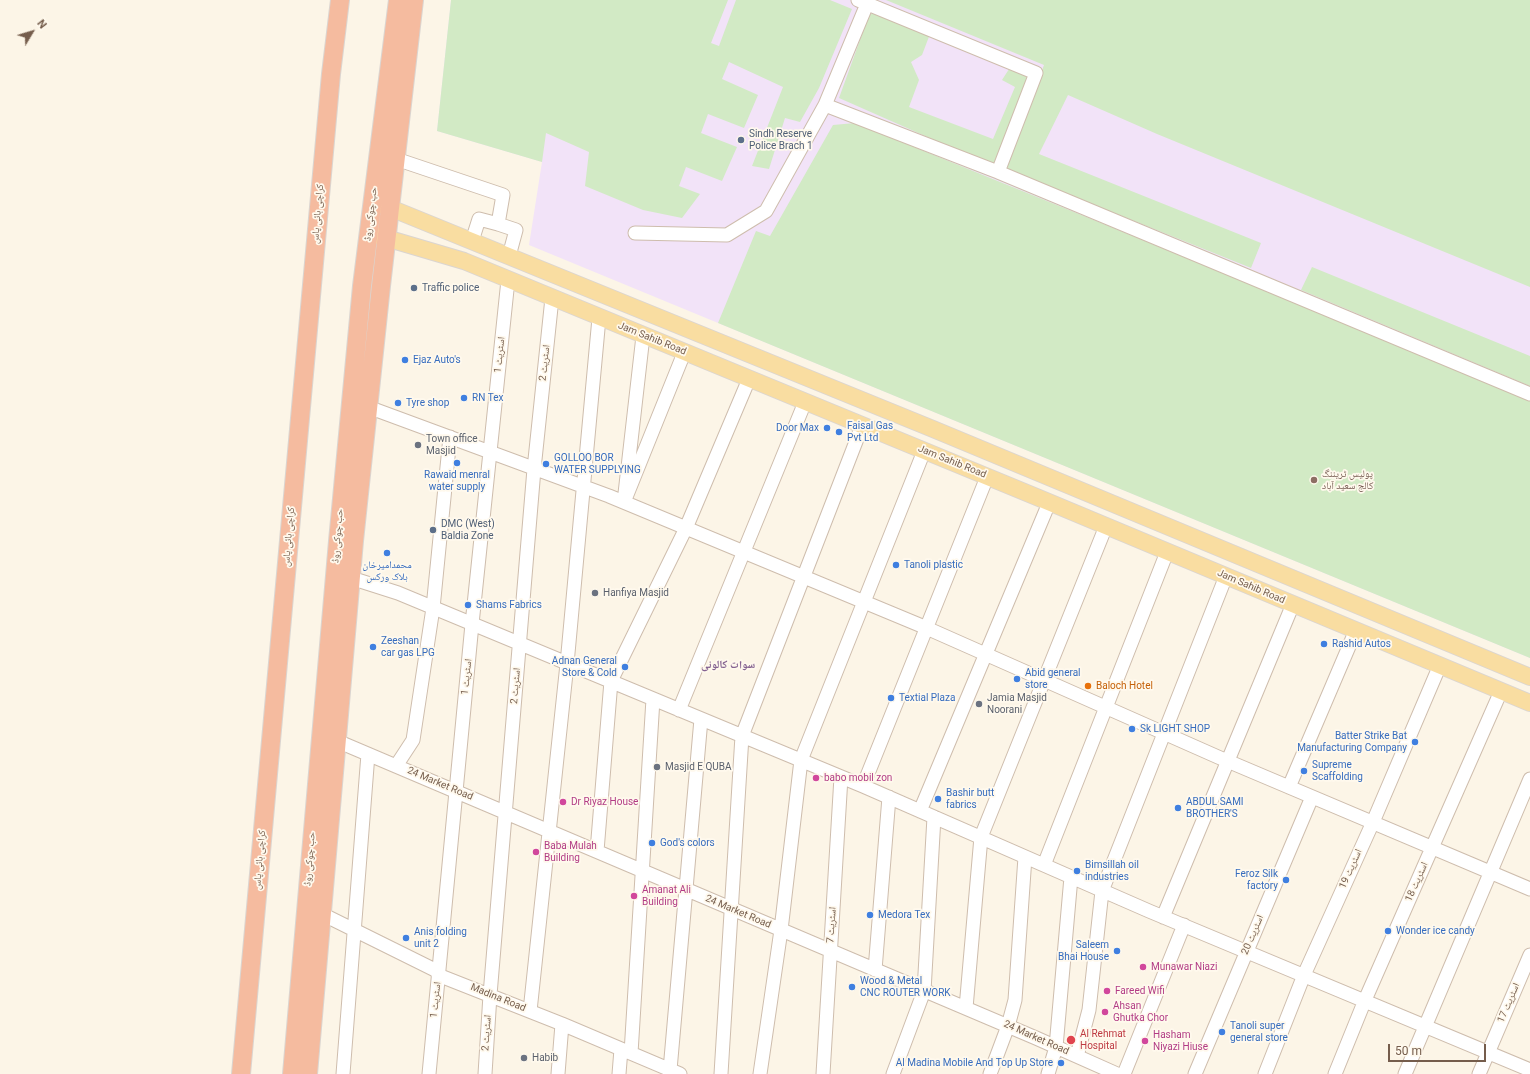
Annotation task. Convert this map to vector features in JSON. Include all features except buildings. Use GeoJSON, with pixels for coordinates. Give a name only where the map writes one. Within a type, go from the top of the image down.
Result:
{"type":"FeatureCollection","features":[{"type":"Feature","properties":{"kind":"highway","name":"کراچی بائی پاس"},"geometry":{"type":"LineString","coordinates":[[241,1074],[331,74],[340,0]]}},
{"type":"Feature","properties":{"kind":"highway","name":"حب چوکی روڈ"},"geometry":{"type":"LineString","coordinates":[[292,1074],[338,541],[362,294],[398,0]]}},
{"type":"Feature","properties":{"kind":"highway","name":"حب چوکی روڈ"},"geometry":{"type":"LineString","coordinates":[[308,1074],[351,578],[386,239],[414,0]]}},
{"type":"Feature","properties":{"kind":"main road"},"geometry":{"type":"LineString","coordinates":[[373,201],[948,435],[1530,677]]}},
{"type":"Feature","properties":{"kind":"main road","name":"Jam Sahib Road"},"geometry":{"type":"LineString","coordinates":[[369,233],[464,261],[1049,502],[1530,703]]}},
{"type":"Feature","properties":{"kind":"main road"},"geometry":{"type":"LineString","coordinates":[[464,261],[472,241]]}},
{"type":"Feature","properties":{"kind":"street"},"geometry":{"type":"LineString","coordinates":[[635,233],[727,235],[766,211],[825,105],[863,2],[1036,73],[998,172]]}},
{"type":"Feature","properties":{"kind":"street"},"geometry":{"type":"LineString","coordinates":[[825,105],[998,172],[1530,394]]}},
{"type":"Feature","properties":{"kind":"street"},"geometry":{"type":"LineString","coordinates":[[396,159],[503,195],[498,224]]}},
{"type":"Feature","properties":{"kind":"street"},"geometry":{"type":"LineString","coordinates":[[472,241],[478,219],[516,230],[510,256]]}},
{"type":"Feature","properties":{"kind":"street","name":"اسٹریٹ 1"},"geometry":{"type":"LineString","coordinates":[[429,1074],[472,624],[508,280]]}},
{"type":"Feature","properties":{"kind":"street","name":"اسٹریٹ 2"},"geometry":{"type":"LineString","coordinates":[[485,1074],[490,995],[534,469],[552,298]]}},
{"type":"Feature","properties":{"kind":"street"},"geometry":{"type":"LineString","coordinates":[[530,1011],[568,664],[600,318]]}},
{"type":"Feature","properties":{"kind":"street"},"geometry":{"type":"LineString","coordinates":[[624,502],[643,336]]}},
{"type":"Feature","properties":{"kind":"street"},"geometry":{"type":"LineString","coordinates":[[624,502],[684,352]]}},
{"type":"Feature","properties":{"kind":"street"},"geometry":{"type":"LineString","coordinates":[[597,851],[611,681],[686,528],[749,379]]}},
{"type":"Feature","properties":{"kind":"street"},"geometry":{"type":"LineString","coordinates":[[679,710],[805,402]]}},
{"type":"Feature","properties":{"kind":"street"},"geometry":{"type":"LineString","coordinates":[[368,407],[624,502],[926,628],[1228,761],[1530,889]]}},
{"type":"Feature","properties":{"kind":"street"},"geometry":{"type":"LineString","coordinates":[[721,1074],[742,736],[862,426]]}},
{"type":"Feature","properties":{"kind":"street"},"geometry":{"type":"LineString","coordinates":[[396,766],[413,740],[433,608],[450,437]]}},
{"type":"Feature","properties":{"kind":"street"},"geometry":{"type":"LineString","coordinates":[[760,1074],[781,930],[801,760],[924,451]]}},
{"type":"Feature","properties":{"kind":"street"},"geometry":{"type":"LineString","coordinates":[[863,786],[986,477]]}},
{"type":"Feature","properties":{"kind":"street"},"geometry":{"type":"LineString","coordinates":[[920,811],[1049,502]]}},
{"type":"Feature","properties":{"kind":"street"},"geometry":{"type":"LineString","coordinates":[[966,1008],[981,837],[1106,526]]}},
{"type":"Feature","properties":{"kind":"street"},"geometry":{"type":"LineString","coordinates":[[1044,865],[1168,552]]}},
{"type":"Feature","properties":{"kind":"street"},"geometry":{"type":"LineString","coordinates":[[1077,1056],[1089,1010],[1102,890],[1226,576]]}},
{"type":"Feature","properties":{"kind":"street"},"geometry":{"type":"LineString","coordinates":[[351,578],[398,593],[841,776],[1163,917],[1426,1025],[1530,1070]]}},
{"type":"Feature","properties":{"kind":"street"},"geometry":{"type":"LineString","coordinates":[[1163,917],[1292,604]]}},
{"type":"Feature","properties":{"kind":"street"},"geometry":{"type":"LineString","coordinates":[[1289,787],[1356,630]]}},
{"type":"Feature","properties":{"kind":"street","name":"اسٹریٹ 19"},"geometry":{"type":"LineString","coordinates":[[1265,1074],[1304,975],[1373,822],[1440,665]]}},
{"type":"Feature","properties":{"kind":"street","name":"اسٹریٹ 18"},"geometry":{"type":"LineString","coordinates":[[1335,1074],[1365,1000],[1501,691]]}},
{"type":"Feature","properties":{"kind":"street"},"geometry":{"type":"LineString","coordinates":[[619,1074],[626,1051],[642,870],[652,699]]}},
{"type":"Feature","properties":{"kind":"street"},"geometry":{"type":"LineString","coordinates":[[675,1072],[686,889],[701,719]]}},
{"type":"Feature","properties":{"kind":"street","name":"24 Market Road"},"geometry":{"type":"LineString","coordinates":[[337,741],[456,790],[1117,1074]]}},
{"type":"Feature","properties":{"kind":"street"},"geometry":{"type":"LineString","coordinates":[[343,1074],[368,754]]}},
{"type":"Feature","properties":{"kind":"street","name":"اسٹریٹ 7"},"geometry":{"type":"LineString","coordinates":[[823,1074],[841,776]]}},
{"type":"Feature","properties":{"kind":"street"},"geometry":{"type":"LineString","coordinates":[[1405,1074],[1530,779]]}},
{"type":"Feature","properties":{"kind":"street"},"geometry":{"type":"LineString","coordinates":[[875,970],[889,797]]}},
{"type":"Feature","properties":{"kind":"street","name":"اسٹریٹ 20"},"geometry":{"type":"LineString","coordinates":[[1195,1074],[1312,797]]}},
{"type":"Feature","properties":{"kind":"street"},"geometry":{"type":"LineString","coordinates":[[894,1074],[924,991],[934,817]]}},
{"type":"Feature","properties":{"kind":"street"},"geometry":{"type":"LineString","coordinates":[[990,1074],[1008,1026],[1015,1000],[1025,857]]}},
{"type":"Feature","properties":{"kind":"street"},"geometry":{"type":"LineString","coordinates":[[1048,1074],[1056,1047],[1071,876]]}},
{"type":"Feature","properties":{"kind":"street","name":"Madina Road"},"geometry":{"type":"LineString","coordinates":[[322,914],[437,971],[438,974],[675,1072]]}},
{"type":"Feature","properties":{"kind":"street"},"geometry":{"type":"LineString","coordinates":[[1124,1074],[1184,925]]}},
{"type":"Feature","properties":{"kind":"street","name":"اسٹریٹ 17"},"geometry":{"type":"LineString","coordinates":[[1479,1074],[1530,954]]}},
{"type":"Feature","properties":{"kind":"street"},"geometry":{"type":"LineString","coordinates":[[558,1074],[562,1024]]}},
{"type":"Feature","properties":{"kind":"shaded area","name":"پولیس ٹریننگ کالج سعید آباد"},"geometry":{"type":"Polygon","coordinates":[[[451,0],[1530,0],[1530,658],[529,245],[542,162],[437,131],[451,0]]]}},
{"type":"Feature","properties":{"kind":"green space"},"geometry":{"type":"Polygon","coordinates":[[[451,0],[728,0],[711,43],[719,46],[736,0],[830,0],[852,9],[819,88],[800,122],[785,118],[769,169],[752,166],[783,87],[729,62],[722,79],[758,95],[744,128],[708,114],[701,133],[737,147],[722,181],[686,167],[679,186],[700,194],[682,218],[643,210],[585,186],[589,152],[546,133],[542,162],[437,131],[451,0]]]}},
{"type":"Feature","properties":{"kind":"green space"},"geometry":{"type":"Polygon","coordinates":[[[886,0],[1530,0],[1530,287],[1157,134],[1068,95],[1039,154],[1261,243],[1251,268],[1005,169],[1044,65],[886,0]]]}},
{"type":"Feature","properties":{"kind":"green space"},"geometry":{"type":"Polygon","coordinates":[[[876,12],[930,34],[922,55],[911,62],[919,80],[909,107],[993,139],[1015,87],[1002,80],[1011,66],[1027,72],[1028,78],[997,163],[993,166],[839,98],[869,15],[876,12]]]}},
{"type":"Feature","properties":{"kind":"green space"},"geometry":{"type":"Polygon","coordinates":[[[855,123],[1530,400],[1530,658],[718,323],[756,231],[770,236],[833,125],[855,123]]]}},
{"type":"Feature","properties":{"kind":"green space"},"geometry":{"type":"Polygon","coordinates":[[[1312,267],[1530,356],[1530,386],[1301,290],[1312,267]]]}},
{"type":"Feature","properties":{"kind":"place","name":"Sindh Reserve Police Brach 1"},"geometry":{"type":"Point","coordinates":[741,140]}},
{"type":"Feature","properties":{"kind":"place","name":"Traffic police"},"geometry":{"type":"Point","coordinates":[414,288]}},
{"type":"Feature","properties":{"kind":"place","name":"Ejaz Auto's"},"geometry":{"type":"Point","coordinates":[405,360]}},
{"type":"Feature","properties":{"kind":"place","name":"RN Tex"},"geometry":{"type":"Point","coordinates":[464,398]}},
{"type":"Feature","properties":{"kind":"place","name":"Tyre shop"},"geometry":{"type":"Point","coordinates":[398,403]}},
{"type":"Feature","properties":{"kind":"place","name":"Door Max"},"geometry":{"type":"Point","coordinates":[827,428]}},
{"type":"Feature","properties":{"kind":"place","name":"Faisal Gas Pvt Ltd"},"geometry":{"type":"Point","coordinates":[839,432]}},
{"type":"Feature","properties":{"kind":"place","name":"Town office Masjid"},"geometry":{"type":"Point","coordinates":[418,445]}},
{"type":"Feature","properties":{"kind":"place","name":"Rawaid menral water supply"},"geometry":{"type":"Point","coordinates":[457,463]}},
{"type":"Feature","properties":{"kind":"place","name":"GOLLOO BOR WATER SUPPLYING"},"geometry":{"type":"Point","coordinates":[546,464]}},
{"type":"Feature","properties":{"kind":"place","name":"پولیس ٹریننگ کالج سعید آباد"},"geometry":{"type":"Point","coordinates":[1314,480]}},
{"type":"Feature","properties":{"kind":"place","name":"DMC (West) Baldia Zone"},"geometry":{"type":"Point","coordinates":[433,530]}},
{"type":"Feature","properties":{"kind":"place","name":"محمداميرخان بلاک ورکس"},"geometry":{"type":"Point","coordinates":[387,553]}},
{"type":"Feature","properties":{"kind":"place","name":"Tanoli plastic"},"geometry":{"type":"Point","coordinates":[896,565]}},
{"type":"Feature","properties":{"kind":"place","name":"Hanfiya Masjid"},"geometry":{"type":"Point","coordinates":[595,593]}},
{"type":"Feature","properties":{"kind":"place","name":"Shams Fabrics"},"geometry":{"type":"Point","coordinates":[468,605]}},
{"type":"Feature","properties":{"kind":"place","name":"Rashid Autos"},"geometry":{"type":"Point","coordinates":[1324,644]}},
{"type":"Feature","properties":{"kind":"place","name":"Zeeshan car gas LPG"},"geometry":{"type":"Point","coordinates":[373,647]}},
{"type":"Feature","properties":{"kind":"place","name":"Adnan General Store & Cold"},"geometry":{"type":"Point","coordinates":[625,667]}},
{"type":"Feature","properties":{"kind":"place","name":"Abid general store"},"geometry":{"type":"Point","coordinates":[1017,679]}},
{"type":"Feature","properties":{"kind":"place","name":"Baloch Hotel"},"geometry":{"type":"Point","coordinates":[1088,686]}},
{"type":"Feature","properties":{"kind":"place","name":"Textial Plaza"},"geometry":{"type":"Point","coordinates":[891,698]}},
{"type":"Feature","properties":{"kind":"place","name":"Jamia Masjid Noorani"},"geometry":{"type":"Point","coordinates":[979,704]}},
{"type":"Feature","properties":{"kind":"place","name":"Sk LIGHT SHOP"},"geometry":{"type":"Point","coordinates":[1132,729]}},
{"type":"Feature","properties":{"kind":"place","name":"Batter Strike Bat Manufacturing Company"},"geometry":{"type":"Point","coordinates":[1415,742]}},
{"type":"Feature","properties":{"kind":"place","name":"Masjid E QUBA"},"geometry":{"type":"Point","coordinates":[657,767]}},
{"type":"Feature","properties":{"kind":"place","name":"Supreme Scaffolding"},"geometry":{"type":"Point","coordinates":[1304,771]}},
{"type":"Feature","properties":{"kind":"place","name":"babo mobil zon"},"geometry":{"type":"Point","coordinates":[816,778]}},
{"type":"Feature","properties":{"kind":"place","name":"Bashir butt fabrics"},"geometry":{"type":"Point","coordinates":[938,799]}},
{"type":"Feature","properties":{"kind":"place","name":"Dr Riyaz House"},"geometry":{"type":"Point","coordinates":[563,802]}},
{"type":"Feature","properties":{"kind":"place","name":"ABDUL SAMI BROTHER'S"},"geometry":{"type":"Point","coordinates":[1178,808]}},
{"type":"Feature","properties":{"kind":"place","name":"God's colors"},"geometry":{"type":"Point","coordinates":[652,843]}},
{"type":"Feature","properties":{"kind":"place","name":"Baba Mulah Building"},"geometry":{"type":"Point","coordinates":[536,852]}},
{"type":"Feature","properties":{"kind":"place","name":"Bimsillah oil industries"},"geometry":{"type":"Point","coordinates":[1077,871]}},
{"type":"Feature","properties":{"kind":"place","name":"Feroz Silk factory"},"geometry":{"type":"Point","coordinates":[1286,880]}},
{"type":"Feature","properties":{"kind":"place","name":"Amanat Ali Building"},"geometry":{"type":"Point","coordinates":[634,896]}},
{"type":"Feature","properties":{"kind":"place","name":"Medora Tex"},"geometry":{"type":"Point","coordinates":[870,915]}},
{"type":"Feature","properties":{"kind":"place","name":"Wonder ice candy"},"geometry":{"type":"Point","coordinates":[1388,931]}},
{"type":"Feature","properties":{"kind":"place","name":"Anis folding unit 2"},"geometry":{"type":"Point","coordinates":[406,938]}},
{"type":"Feature","properties":{"kind":"place","name":"Saleem Bhai House"},"geometry":{"type":"Point","coordinates":[1117,951]}},
{"type":"Feature","properties":{"kind":"place","name":"Munawar Niazi"},"geometry":{"type":"Point","coordinates":[1143,967]}},
{"type":"Feature","properties":{"kind":"place","name":"Wood & Metal CNC ROUTER WORK"},"geometry":{"type":"Point","coordinates":[852,987]}},
{"type":"Feature","properties":{"kind":"place","name":"Fareed Wifi"},"geometry":{"type":"Point","coordinates":[1107,991]}},
{"type":"Feature","properties":{"kind":"place","name":"Ahsan Ghutka Chor"},"geometry":{"type":"Point","coordinates":[1105,1012]}},
{"type":"Feature","properties":{"kind":"place","name":"Tanoli super general store"},"geometry":{"type":"Point","coordinates":[1222,1032]}},
{"type":"Feature","properties":{"kind":"place","name":"Al Rehmat Hospital"},"geometry":{"type":"Point","coordinates":[1071,1040]}},
{"type":"Feature","properties":{"kind":"place","name":"Hasham Niyazi Hiuse"},"geometry":{"type":"Point","coordinates":[1145,1041]}},
{"type":"Feature","properties":{"kind":"place","name":"Habib"},"geometry":{"type":"Point","coordinates":[524,1058]}},
{"type":"Feature","properties":{"kind":"place","name":"Al Madina Mobile And Top Up Store"},"geometry":{"type":"Point","coordinates":[1061,1063]}},
{"type":"Feature","properties":{"kind":"district","name":"سوات کالونی"},"geometry":{"type":"Point","coordinates":[728,665]}}]}
